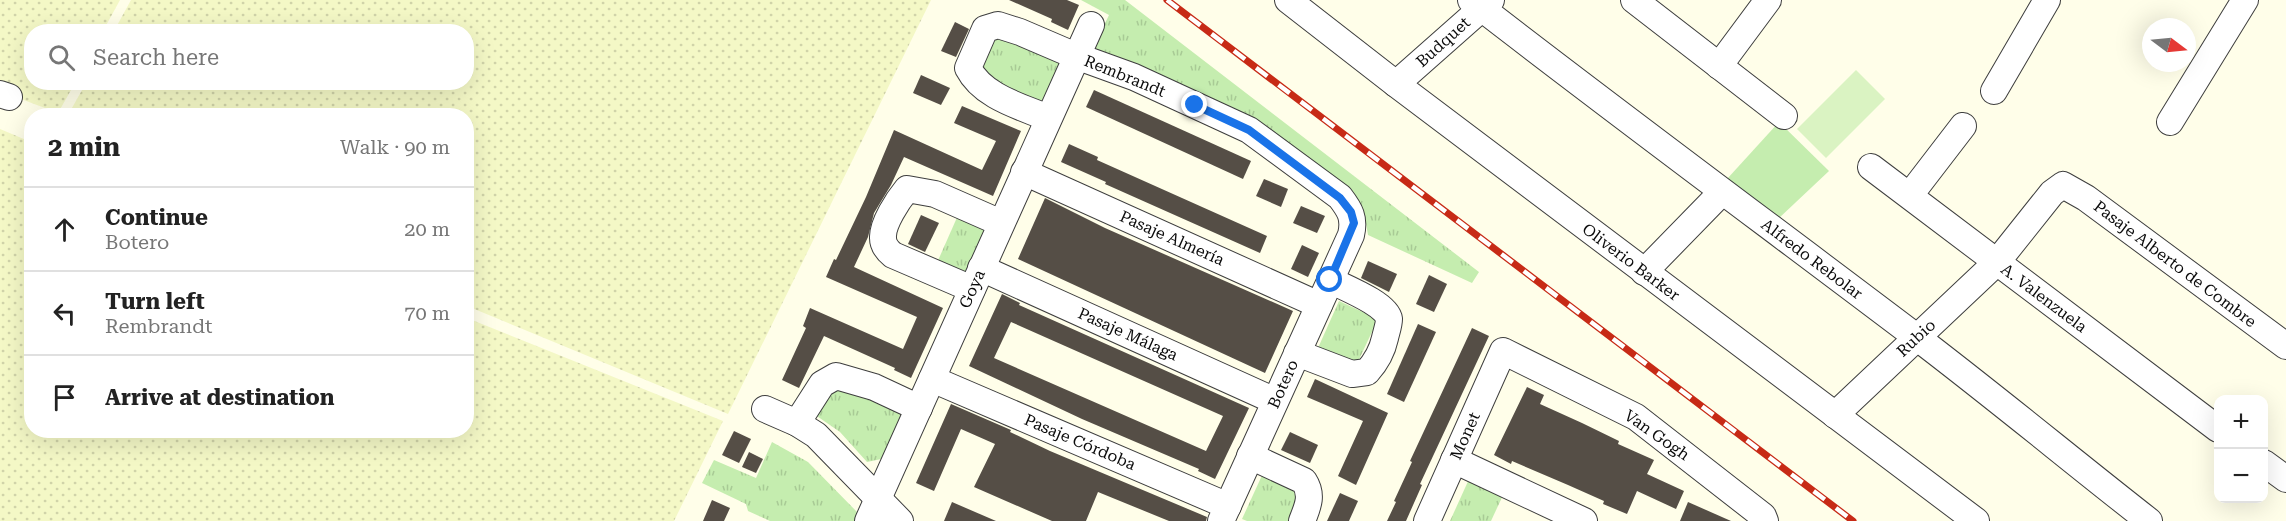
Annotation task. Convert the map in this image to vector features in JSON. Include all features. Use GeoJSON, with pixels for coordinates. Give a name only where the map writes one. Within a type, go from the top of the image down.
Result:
{"type":"FeatureCollection","features":[{"type":"Feature","properties":{"kind":"street","name":"Oliverio Barker"},"geometry":{"type":"LineString","coordinates":[[1288,0],[1644,272],[1976,521]]}},
{"type":"Feature","properties":{"kind":"street"},"geometry":{"type":"LineString","coordinates":[[1634,0],[1784,116]]}},
{"type":"Feature","properties":{"kind":"street"},"geometry":{"type":"LineString","coordinates":[[1719,66],[1768,0]]}},
{"type":"Feature","properties":{"kind":"street"},"geometry":{"type":"LineString","coordinates":[[1994,91],[2047,0]]}},
{"type":"Feature","properties":{"kind":"street"},"geometry":{"type":"LineString","coordinates":[[2170,122],[2245,0]]}},
{"type":"Feature","properties":{"kind":"street","name":"Budquet"},"geometry":{"type":"LineString","coordinates":[[1396,84],[1481,3]]}},
{"type":"Feature","properties":{"kind":"street","name":"Alfredo Rebolar"},"geometry":{"type":"LineString","coordinates":[[1481,3],[1722,192],[1917,337],[2149,521]]}},
{"type":"Feature","properties":{"kind":"street","name":"Rembrandt"},"geometry":{"type":"LineString","coordinates":[[1048,118],[984,90],[973,78],[968,68],[985,29],[999,25],[1134,77],[1249,130],[1340,198],[1351,212],[1354,223],[1345,248]]}},
{"type":"Feature","properties":{"kind":"street","name":"Goya"},"geometry":{"type":"LineString","coordinates":[[873,510],[1091,25]]}},
{"type":"Feature","properties":{"kind":"street"},"geometry":{"type":"LineString","coordinates":[[1910,195],[1963,126]]}},
{"type":"Feature","properties":{"kind":"street","name":"A. Valenzuela"},"geometry":{"type":"LineString","coordinates":[[1871,166],[2214,426]]}},
{"type":"Feature","properties":{"kind":"street","name":"Pasaje Almería"},"geometry":{"type":"LineString","coordinates":[[1024,172],[1319,305]]}},
{"type":"Feature","properties":{"kind":"street","name":"Rubio"},"geometry":{"type":"LineString","coordinates":[[1835,415],[1997,262],[2052,193],[2063,185]]}},
{"type":"Feature","properties":{"kind":"street","name":"Pasaje Alberto de Combre"},"geometry":{"type":"LineString","coordinates":[[2063,185],[2086,198],[2286,346]]}},
{"type":"Feature","properties":{"kind":"street","name":"Pasaje Málaga"},"geometry":{"type":"LineString","coordinates":[[1001,223],[935,194],[907,189],[889,217],[882,238],[886,248],[893,255],[976,279],[1275,401]]}},
{"type":"Feature","properties":{"kind":"street"},"geometry":{"type":"LineString","coordinates":[[1644,272],[1722,192]]}},
{"type":"Feature","properties":{"kind":"street","name":"Botero"},"geometry":{"type":"LineString","coordinates":[[1225,514],[1345,248]]}},
{"type":"Feature","properties":{"kind":"street"},"geometry":{"type":"LineString","coordinates":[[1297,353],[1352,374],[1367,372],[1378,357],[1387,331],[1389,319],[1386,313],[1365,298],[1330,280]]}},
{"type":"Feature","properties":{"kind":"street","name":"Monet"},"geometry":{"type":"LineString","coordinates":[[1427,521],[1503,351]]}},
{"type":"Feature","properties":{"kind":"street","name":"Van Gogh"},"geometry":{"type":"LineString","coordinates":[[1503,351],[1636,417],[1763,516],[1765,521]]}},
{"type":"Feature","properties":{"kind":"street"},"geometry":{"type":"LineString","coordinates":[[797,423],[822,384],[836,376],[874,387],[919,408]]}},
{"type":"Feature","properties":{"kind":"street","name":"Pasaje Córdoba"},"geometry":{"type":"LineString","coordinates":[[932,379],[1225,514]]}},
{"type":"Feature","properties":{"kind":"street"},"geometry":{"type":"LineString","coordinates":[[765,409],[797,423],[816,435],[873,510],[900,521]]}},
{"type":"Feature","properties":{"kind":"street"},"geometry":{"type":"LineString","coordinates":[[1250,456],[1304,481],[1309,489],[1310,497],[1302,521]]}},
{"type":"Feature","properties":{"kind":"street"},"geometry":{"type":"LineString","coordinates":[[1454,460],[1584,521]]}},
{"type":"Feature","properties":{"kind":"street"},"geometry":{"type":"LineString","coordinates":[[2268,466],[2286,479]]}},
{"type":"Feature","properties":{"kind":"green space"},"geometry":{"type":"Polygon","coordinates":[[[0,0],[120,0],[107,24],[24,24],[24,90],[71,90],[61,108],[45,108],[0,91],[0,0]]]}},
{"type":"Feature","properties":{"kind":"green space"},"geometry":{"type":"Polygon","coordinates":[[[131,0],[931,0],[728,414],[474,309],[474,108],[72,108],[82,90],[474,90],[474,24],[118,24],[131,0]]]}},
{"type":"Feature","properties":{"kind":"green space"},"geometry":{"type":"Polygon","coordinates":[[[1081,0],[1125,0],[1479,272],[1472,283],[1368,235],[1365,218],[1352,195],[1092,51],[1109,15],[1081,0]]]}},
{"type":"Feature","properties":{"kind":"green space"},"geometry":{"type":"Polygon","coordinates":[[[997,33],[1062,62],[1040,105],[985,79],[977,64],[997,33]]]}},
{"type":"Feature","properties":{"kind":"green space"},"geometry":{"type":"Polygon","coordinates":[[[1856,70],[1885,99],[1826,158],[1797,129],[1856,70]]]}},
{"type":"Feature","properties":{"kind":"green space"},"geometry":{"type":"Polygon","coordinates":[[[1779,122],[1829,171],[1778,219],[1727,179],[1779,122]]]}},
{"type":"Feature","properties":{"kind":"green space"},"geometry":{"type":"Polygon","coordinates":[[[0,129],[24,139],[24,438],[474,438],[474,321],[723,421],[674,521],[0,521],[0,129]]]}},
{"type":"Feature","properties":{"kind":"green space"},"geometry":{"type":"Polygon","coordinates":[[[959,213],[989,226],[966,278],[936,265],[959,213]]]}},
{"type":"Feature","properties":{"kind":"green space"},"geometry":{"type":"Polygon","coordinates":[[[1339,301],[1378,319],[1356,366],[1318,348],[1339,301]]]}},
{"type":"Feature","properties":{"kind":"green space"},"geometry":{"type":"Polygon","coordinates":[[[857,389],[907,411],[886,458],[867,462],[840,432],[811,412],[836,390],[857,389]]]}},
{"type":"Feature","properties":{"kind":"green space"},"geometry":{"type":"Polygon","coordinates":[[[772,442],[808,462],[859,514],[856,521],[770,521],[748,511],[746,504],[702,483],[714,460],[756,478],[772,442]]]}},
{"type":"Feature","properties":{"kind":"green space"},"geometry":{"type":"Polygon","coordinates":[[[1264,471],[1303,489],[1288,521],[1242,519],[1264,471]]]}},
{"type":"Feature","properties":{"kind":"green space"},"geometry":{"type":"Polygon","coordinates":[[[1470,477],[1504,493],[1491,521],[1450,521],[1470,477]]]}},
{"type":"Feature","properties":{"kind":"building"},"geometry":{"type":"Polygon","coordinates":[[[1009,0],[1067,0],[1079,5],[1068,30],[1051,22],[1052,19],[1009,0]]]}},
{"type":"Feature","properties":{"kind":"building"},"geometry":{"type":"Polygon","coordinates":[[[955,22],[969,29],[956,57],[941,51],[955,22]]]}},
{"type":"Feature","properties":{"kind":"building"},"geometry":{"type":"Polygon","coordinates":[[[921,75],[950,88],[941,105],[913,93],[921,75]]]}},
{"type":"Feature","properties":{"kind":"building"},"geometry":{"type":"Polygon","coordinates":[[[1094,90],[1251,161],[1243,179],[1086,107],[1094,90]]]}},
{"type":"Feature","properties":{"kind":"building"},"geometry":{"type":"Polygon","coordinates":[[[962,106],[1021,131],[993,196],[904,157],[874,213],[868,237],[854,267],[943,308],[911,378],[894,370],[895,368],[824,336],[799,388],[782,380],[806,328],[803,326],[810,308],[903,349],[917,317],[826,277],[866,197],[894,130],[982,170],[996,141],[954,123],[962,106]]]}},
{"type":"Feature","properties":{"kind":"building"},"geometry":{"type":"Polygon","coordinates":[[[1069,144],[1098,157],[1097,160],[1267,236],[1260,253],[1061,162],[1069,144]]]}},
{"type":"Feature","properties":{"kind":"building"},"geometry":{"type":"Polygon","coordinates":[[[1264,179],[1288,189],[1281,207],[1256,196],[1264,179]]]}},
{"type":"Feature","properties":{"kind":"building"},"geometry":{"type":"Polygon","coordinates":[[[1045,198],[1105,228],[1293,311],[1265,373],[1018,259],[1045,198]]]}},
{"type":"Feature","properties":{"kind":"building"},"geometry":{"type":"Polygon","coordinates":[[[1301,206],[1325,216],[1317,233],[1293,223],[1301,206]]]}},
{"type":"Feature","properties":{"kind":"building"},"geometry":{"type":"Polygon","coordinates":[[[921,215],[939,223],[925,252],[908,244],[921,215]]]}},
{"type":"Feature","properties":{"kind":"building"},"geometry":{"type":"Polygon","coordinates":[[[1302,245],[1319,253],[1308,277],[1291,269],[1302,245]]]}},
{"type":"Feature","properties":{"kind":"building"},"geometry":{"type":"Polygon","coordinates":[[[1368,261],[1397,274],[1389,292],[1361,278],[1368,261]]]}},
{"type":"Feature","properties":{"kind":"building"},"geometry":{"type":"Polygon","coordinates":[[[1429,275],[1447,284],[1434,312],[1416,304],[1429,275]]]}},
{"type":"Feature","properties":{"kind":"building"},"geometry":{"type":"Polygon","coordinates":[[[1002,294],[1020,303],[1019,305],[1249,408],[1215,479],[1198,471],[1199,469],[1082,419],[969,366],[1002,294]],[[1011,322],[994,358],[1206,451],[1223,416],[1011,322]]]}},
{"type":"Feature","properties":{"kind":"building"},"geometry":{"type":"Polygon","coordinates":[[[1418,324],[1436,332],[1404,402],[1387,394],[1418,324]]]}},
{"type":"Feature","properties":{"kind":"building"},"geometry":{"type":"Polygon","coordinates":[[[1472,328],[1489,336],[1420,484],[1422,485],[1406,521],[1387,521],[1412,462],[1410,461],[1472,328]]]}},
{"type":"Feature","properties":{"kind":"building"},"geometry":{"type":"Polygon","coordinates":[[[1315,379],[1388,413],[1356,485],[1338,476],[1363,421],[1307,397],[1315,379]]]}},
{"type":"Feature","properties":{"kind":"building"},"geometry":{"type":"Polygon","coordinates":[[[1527,387],[1544,395],[1540,404],[1654,460],[1647,474],[1684,491],[1676,509],[1637,491],[1627,514],[1568,485],[1512,461],[1511,464],[1494,455],[1527,387]]]}},
{"type":"Feature","properties":{"kind":"building"},"geometry":{"type":"Polygon","coordinates":[[[951,404],[1011,430],[1010,432],[1050,451],[1207,517],[1206,521],[1169,521],[1098,492],[1086,521],[1052,521],[974,487],[995,444],[961,429],[934,491],[916,483],[951,404]]]}},
{"type":"Feature","properties":{"kind":"building"},"geometry":{"type":"Polygon","coordinates":[[[734,431],[751,439],[739,463],[722,455],[734,431]]]}},
{"type":"Feature","properties":{"kind":"building"},"geometry":{"type":"Polygon","coordinates":[[[1290,432],[1318,445],[1310,463],[1281,450],[1290,432]]]}},
{"type":"Feature","properties":{"kind":"building"},"geometry":{"type":"Polygon","coordinates":[[[749,452],[763,459],[756,473],[742,467],[749,452]]]}},
{"type":"Feature","properties":{"kind":"building"},"geometry":{"type":"Polygon","coordinates":[[[1340,493],[1358,501],[1349,521],[1327,521],[1340,493]]]}},
{"type":"Feature","properties":{"kind":"building"},"geometry":{"type":"Polygon","coordinates":[[[712,500],[730,508],[724,521],[703,521],[712,500]]]}},
{"type":"Feature","properties":{"kind":"building"},"geometry":{"type":"Polygon","coordinates":[[[952,502],[996,521],[944,521],[952,502]]]}},
{"type":"Feature","properties":{"kind":"building"},"geometry":{"type":"Polygon","coordinates":[[[1688,502],[1731,521],[1680,521],[1688,502]]]}},
{"type":"Feature","properties":{"kind":"railway"},"geometry":{"type":"LineString","coordinates":[[1167,0],[1853,521]]}},
{"type":"Feature","properties":{"kind":"route"},"geometry":{"type":"LineString","coordinates":[[1195,105],[1249,130],[1299,165],[1340,198],[1351,212],[1354,223],[1330,280]]}}]}
